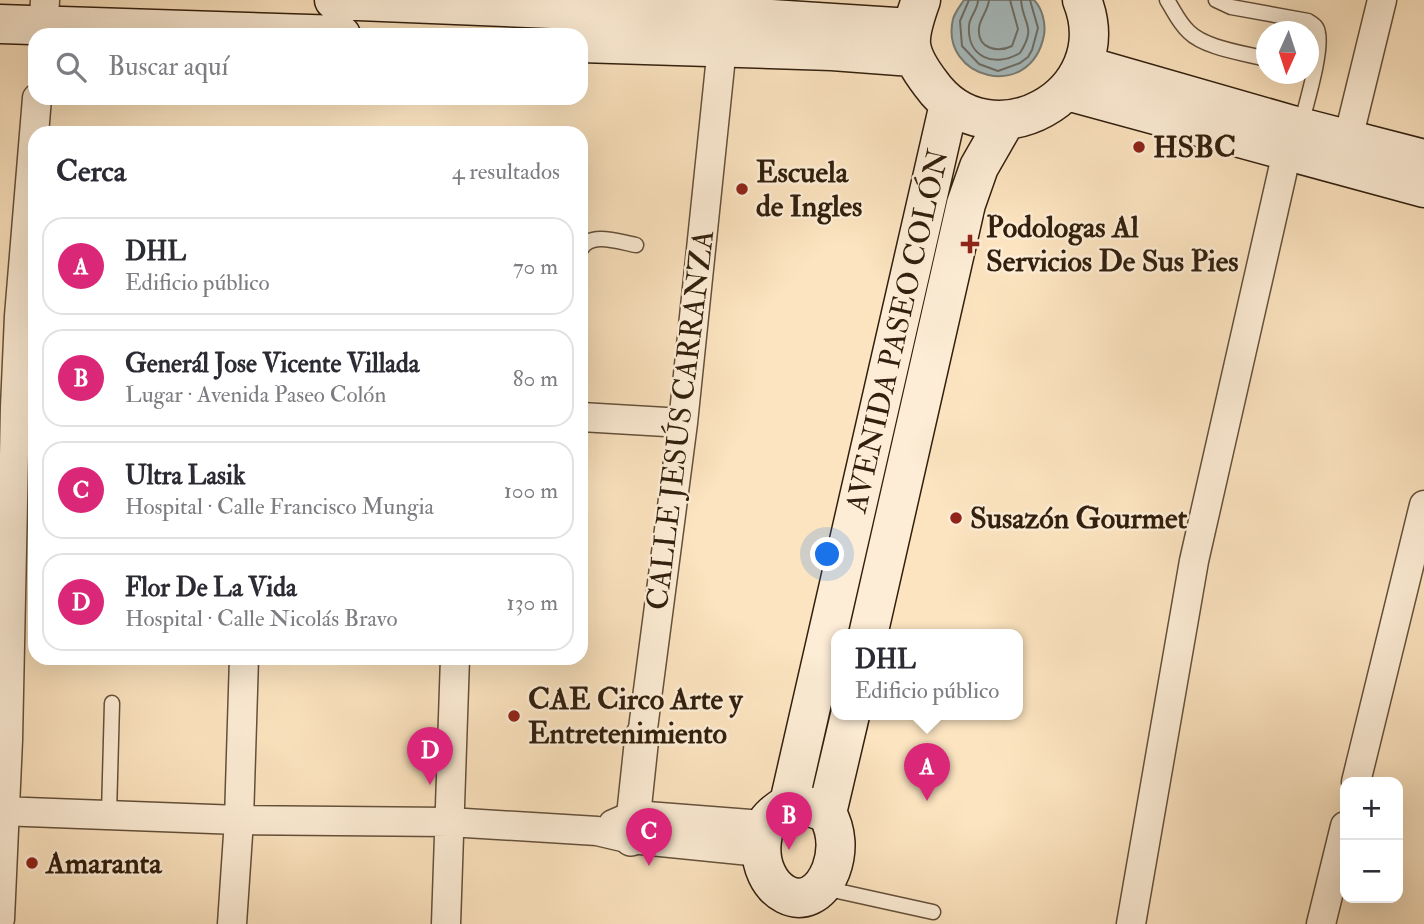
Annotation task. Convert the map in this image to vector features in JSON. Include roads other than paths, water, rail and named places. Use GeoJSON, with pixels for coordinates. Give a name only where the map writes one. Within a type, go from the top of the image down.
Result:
{"type":"FeatureCollection","features":[{"type":"Feature","properties":{"kind":"main road"},"geometry":{"type":"LineString","coordinates":[[334,0],[484,3],[725,21],[914,28],[936,92],[949,104],[967,113],[986,119],[1006,120],[1040,112],[1075,78],[1088,44],[1088,23],[1082,0]]}},
{"type":"Feature","properties":{"kind":"main road"},"geometry":{"type":"LineString","coordinates":[[0,24],[44,20],[202,28]]}},
{"type":"Feature","properties":{"kind":"main road"},"geometry":{"type":"LineString","coordinates":[[588,42],[725,21]]}},
{"type":"Feature","properties":{"kind":"main road"},"geometry":{"type":"LineString","coordinates":[[1075,78],[1294,139],[1424,188]]}},
{"type":"Feature","properties":{"kind":"main road","name":"AVENIDA PASEO COLÓN"},"geometry":{"type":"LineString","coordinates":[[771,827],[949,104]]}},
{"type":"Feature","properties":{"kind":"main road","name":"AVENIDA PASEO COLÓN"},"geometry":{"type":"LineString","coordinates":[[869,629],[966,204],[979,167],[1006,120]]}},
{"type":"Feature","properties":{"kind":"main road"},"geometry":{"type":"LineString","coordinates":[[1294,139],[1348,139],[1424,159]]}},
{"type":"Feature","properties":{"kind":"main road"},"geometry":{"type":"LineString","coordinates":[[827,813],[801,804],[771,827],[761,863],[767,878],[783,897],[804,905],[835,859],[835,832],[827,813],[849,720]]}},
{"type":"Feature","properties":{"kind":"street"},"geometry":{"type":"LineString","coordinates":[[1348,139],[1382,0]]}},
{"type":"Feature","properties":{"kind":"street","name":"CALLE JESÚS CARRANZA"},"geometry":{"type":"LineString","coordinates":[[633,827],[642,736],[683,424],[725,21]]}},
{"type":"Feature","properties":{"kind":"street"},"geometry":{"type":"LineString","coordinates":[[35,126],[36,105]]}},
{"type":"Feature","properties":{"kind":"street"},"geometry":{"type":"LineString","coordinates":[[1131,924],[1194,561],[1294,139]]}},
{"type":"Feature","properties":{"kind":"street"},"geometry":{"type":"LineString","coordinates":[[0,919],[17,407],[28,203]]}},
{"type":"Feature","properties":{"kind":"street"},"geometry":{"type":"LineString","coordinates":[[588,417],[683,424]]}},
{"type":"Feature","properties":{"kind":"street"},"geometry":{"type":"LineString","coordinates":[[1357,777],[1424,505]]}},
{"type":"Feature","properties":{"kind":"street"},"geometry":{"type":"LineString","coordinates":[[232,924],[239,820],[244,665]]}},
{"type":"Feature","properties":{"kind":"street"},"geometry":{"type":"LineString","coordinates":[[446,924],[456,665]]}},
{"type":"Feature","properties":{"kind":"street"},"geometry":{"type":"LineString","coordinates":[[3,811],[239,820],[449,822],[597,831],[633,827],[771,827]]}},
{"type":"Feature","properties":{"kind":"street"},"geometry":{"type":"LineString","coordinates":[[1321,924],[1342,840]]}},
{"type":"Feature","properties":{"kind":"lane"},"geometry":{"type":"LineString","coordinates":[[1167,0],[1180,22],[1195,37],[1256,56]]}},
{"type":"Feature","properties":{"kind":"lane"},"geometry":{"type":"LineString","coordinates":[[1216,0],[1231,8],[1301,21]]}},
{"type":"Feature","properties":{"kind":"lane"},"geometry":{"type":"LineString","coordinates":[[1294,139],[1308,84]]}},
{"type":"Feature","properties":{"kind":"lane"},"geometry":{"type":"LineString","coordinates":[[588,242],[594,238],[636,245]]}},
{"type":"Feature","properties":{"kind":"lane"},"geometry":{"type":"LineString","coordinates":[[109,814],[112,703]]}},
{"type":"Feature","properties":{"kind":"lane"},"geometry":{"type":"LineString","coordinates":[[804,905],[933,912]]}},
{"type":"Feature","properties":{"kind":"water"},"geometry":{"type":"Polygon","coordinates":[[[964,0],[1034,0],[1041,11],[1044,26],[1044,35],[1036,56],[1022,70],[1006,76],[988,75],[972,68],[959,56],[952,40],[953,19],[964,0]]]}},
{"type":"Feature","properties":{"kind":"place","name":"HSBC"},"geometry":{"type":"Point","coordinates":[1139,147]}},
{"type":"Feature","properties":{"kind":"place","name":"Escuela de Ingles"},"geometry":{"type":"Point","coordinates":[742,189]}},
{"type":"Feature","properties":{"kind":"place","name":"Podologas Al Servicios De Sus Pies"},"geometry":{"type":"Point","coordinates":[970,244]}},
{"type":"Feature","properties":{"kind":"place","name":"Susazón Gourmet"},"geometry":{"type":"Point","coordinates":[956,518]}},
{"type":"Feature","properties":{"kind":"place","name":"CAE Circo Arte y Entretenimiento"},"geometry":{"type":"Point","coordinates":[514,716]}},
{"type":"Feature","properties":{"kind":"place","name":"Flor De La Vida"},"geometry":{"type":"Point","coordinates":[430,785]}},
{"type":"Feature","properties":{"kind":"place","name":"DHL"},"geometry":{"type":"Point","coordinates":[927,801]}},
{"type":"Feature","properties":{"kind":"place","name":"Generál Jose Vicente Villada"},"geometry":{"type":"Point","coordinates":[789,850]}},
{"type":"Feature","properties":{"kind":"place","name":"Amaranta"},"geometry":{"type":"Point","coordinates":[32,863]}},
{"type":"Feature","properties":{"kind":"place","name":"Ultra Lasik"},"geometry":{"type":"Point","coordinates":[649,866]}}]}
